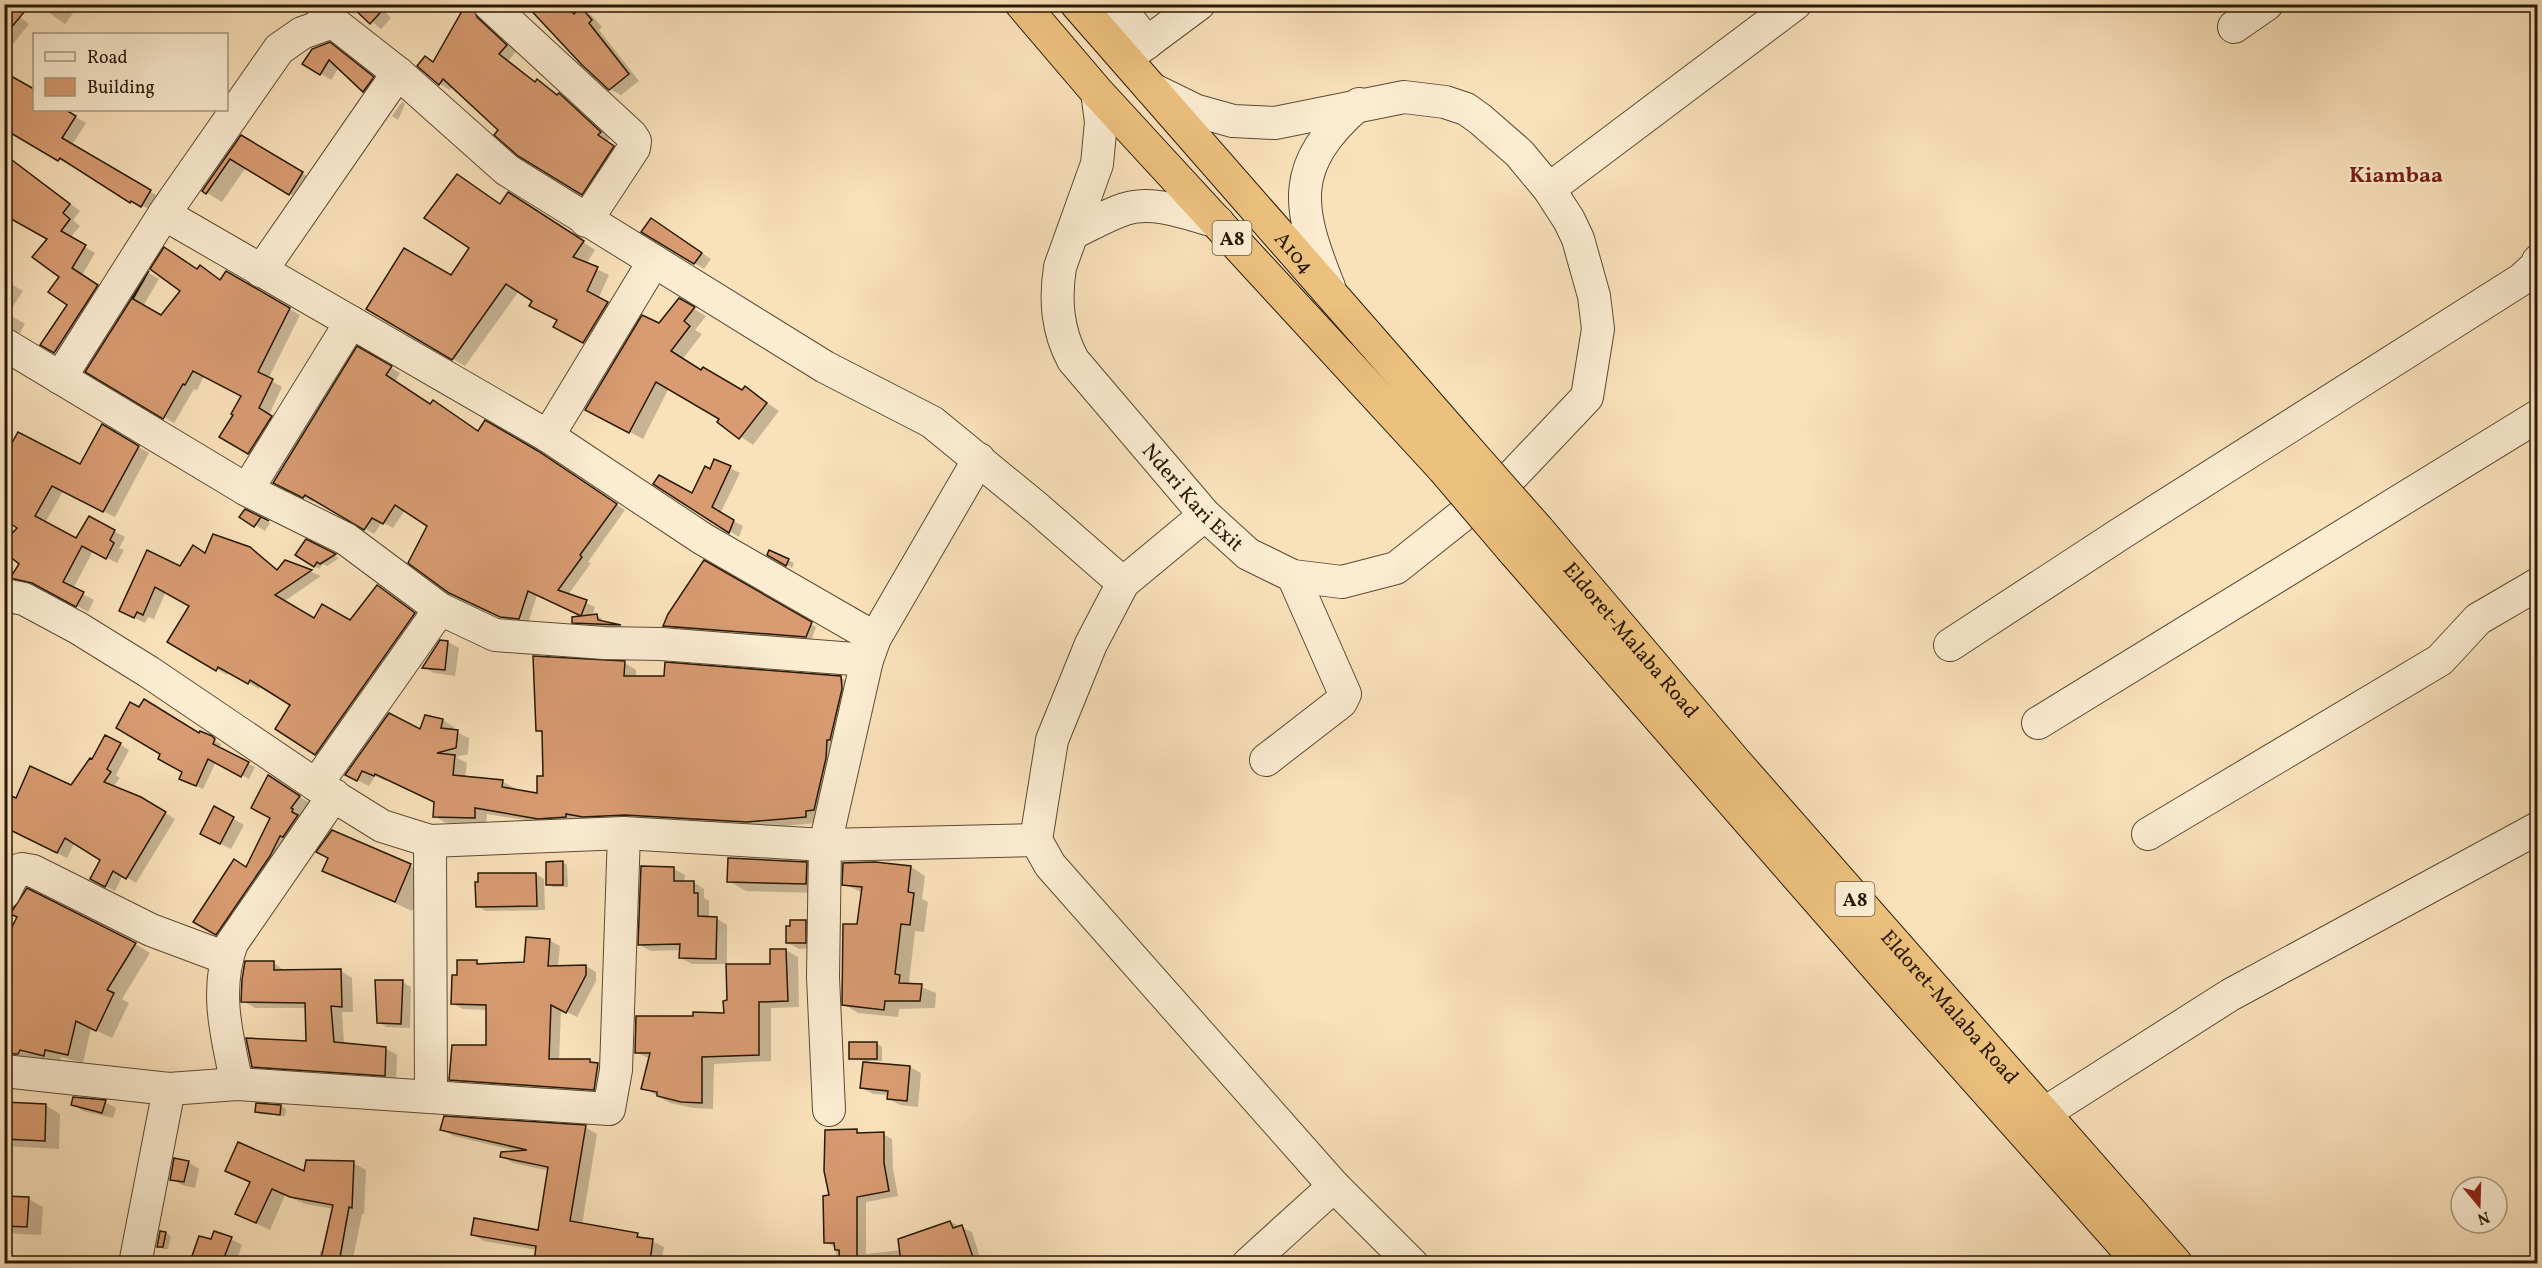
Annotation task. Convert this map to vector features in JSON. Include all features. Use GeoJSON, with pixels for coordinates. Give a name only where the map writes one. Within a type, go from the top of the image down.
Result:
{"type":"FeatureCollection","features":[{"type":"Feature","properties":{"kind":"highway","name":"A8"},"geometry":{"type":"LineString","coordinates":[[1022,4],[1097,92],[1218,222],[1454,458],[1526,540]]}},
{"type":"Feature","properties":{"kind":"highway","name":"A104"},"geometry":{"type":"LineString","coordinates":[[1077,4],[1136,51],[1149,87],[1332,295],[1454,458]]}},
{"type":"Feature","properties":{"kind":"highway","name":"Eldoret-Malaba Road"},"geometry":{"type":"LineString","coordinates":[[1526,540],[1735,762],[2176,1263]]}},
{"type":"Feature","properties":{"kind":"highway","name":"Eldoret-Malaba Road"},"geometry":{"type":"LineString","coordinates":[[1526,540],[1898,991],[2141,1263]]}},
{"type":"Feature","properties":{"kind":"street"},"geometry":{"type":"LineString","coordinates":[[489,4],[635,141],[634,148],[586,221]]}},
{"type":"Feature","properties":{"kind":"street"},"geometry":{"type":"LineString","coordinates":[[1118,4],[1136,51],[1199,4]]}},
{"type":"Feature","properties":{"kind":"street"},"geometry":{"type":"LineString","coordinates":[[1149,87],[1197,111],[1233,121],[1275,123],[1359,104],[1404,97],[1425,98],[1466,109],[1519,153],[1549,189],[1795,4]]}},
{"type":"Feature","properties":{"kind":"street"},"geometry":{"type":"LineString","coordinates":[[2234,27],[2267,4]]}},
{"type":"Feature","properties":{"kind":"street"},"geometry":{"type":"LineString","coordinates":[[60,378],[164,214],[279,49],[327,13],[507,171],[825,367],[932,423],[979,459],[1123,584]]}},
{"type":"Feature","properties":{"kind":"street"},"geometry":{"type":"LineString","coordinates":[[261,271],[398,73]]}},
{"type":"Feature","properties":{"kind":"street","name":"Nderi Kari Exit"},"geometry":{"type":"LineString","coordinates":[[1097,92],[1101,122],[1096,164],[1060,267],[1057,295],[1059,322],[1066,346],[1073,360],[1100,393],[1205,515],[1248,554],[1293,576],[1342,582],[1396,568],[1513,475],[1587,397],[1598,329],[1594,296],[1578,239],[1549,189]]}},
{"type":"Feature","properties":{"kind":"street"},"geometry":{"type":"LineString","coordinates":[[1332,295],[1310,237],[1303,196],[1314,156],[1326,136],[1359,104]]}},
{"type":"Feature","properties":{"kind":"street"},"geometry":{"type":"LineString","coordinates":[[1073,233],[1127,209],[1142,207],[1167,208],[1218,222]]}},
{"type":"Feature","properties":{"kind":"street"},"geometry":{"type":"LineString","coordinates":[[164,214],[548,436],[871,649]]}},
{"type":"Feature","properties":{"kind":"street"},"geometry":{"type":"LineString","coordinates":[[548,436],[654,261]]}},
{"type":"Feature","properties":{"kind":"street"},"geometry":{"type":"LineString","coordinates":[[1950,645],[2120,534],[2522,279],[2536,266],[2538,261]]}},
{"type":"Feature","properties":{"kind":"street"},"geometry":{"type":"LineString","coordinates":[[247,490],[351,322]]}},
{"type":"Feature","properties":{"kind":"street"},"geometry":{"type":"LineString","coordinates":[[4,344],[247,490],[346,539],[440,609],[495,635],[604,643],[871,649]]}},
{"type":"Feature","properties":{"kind":"street"},"geometry":{"type":"LineString","coordinates":[[2038,723],[2538,416]]}},
{"type":"Feature","properties":{"kind":"street"},"geometry":{"type":"LineString","coordinates":[[829,1110],[823,977],[825,844],[871,649],[979,459]]}},
{"type":"Feature","properties":{"kind":"street"},"geometry":{"type":"LineString","coordinates":[[1205,515],[1123,584],[1090,644],[1052,740],[1036,840],[1050,865],[1334,1186],[1412,1263]]}},
{"type":"Feature","properties":{"kind":"street"},"geometry":{"type":"LineString","coordinates":[[1266,760],[1341,702],[1345,694],[1293,576]]}},
{"type":"Feature","properties":{"kind":"street"},"geometry":{"type":"LineString","coordinates":[[2148,834],[2440,660],[2478,619],[2538,584]]}},
{"type":"Feature","properties":{"kind":"street"},"geometry":{"type":"LineString","coordinates":[[4,595],[24,599],[78,628],[149,672],[382,826],[430,841],[624,833],[825,844],[1036,840]]}},
{"type":"Feature","properties":{"kind":"street"},"geometry":{"type":"LineString","coordinates":[[237,1084],[222,1010],[226,958],[232,943],[325,790],[440,609]]}},
{"type":"Feature","properties":{"kind":"street"},"geometry":{"type":"LineString","coordinates":[[2043,1114],[2230,995],[2538,828]]}},
{"type":"Feature","properties":{"kind":"street"},"geometry":{"type":"LineString","coordinates":[[4,1071],[169,1089],[237,1084],[609,1109],[616,1070],[624,833]]}},
{"type":"Feature","properties":{"kind":"street"},"geometry":{"type":"LineString","coordinates":[[430,841],[431,1097]]}},
{"type":"Feature","properties":{"kind":"street"},"geometry":{"type":"LineString","coordinates":[[4,893],[15,871],[22,869],[33,871],[151,930],[226,958]]}},
{"type":"Feature","properties":{"kind":"street"},"geometry":{"type":"LineString","coordinates":[[135,1263],[169,1089]]}},
{"type":"Feature","properties":{"kind":"street"},"geometry":{"type":"LineString","coordinates":[[1248,1263],[1334,1186]]}},
{"type":"Feature","properties":{"kind":"building"},"geometry":{"type":"Polygon","coordinates":[[[4,4],[31,4],[4,36],[4,4]]]}},
{"type":"Feature","properties":{"kind":"building"},"geometry":{"type":"Polygon","coordinates":[[[349,4],[388,4],[370,24],[349,4]]]}},
{"type":"Feature","properties":{"kind":"building"},"geometry":{"type":"Polygon","coordinates":[[[466,4],[472,4],[477,17],[507,45],[499,54],[535,82],[537,79],[557,95],[559,93],[601,132],[598,135],[614,146],[582,195],[518,156],[494,135],[498,130],[443,79],[439,85],[417,66],[425,56],[433,62],[466,4]]]}},
{"type":"Feature","properties":{"kind":"building"},"geometry":{"type":"Polygon","coordinates":[[[525,4],[565,4],[574,14],[581,7],[592,20],[589,23],[629,74],[609,90],[582,65],[525,4]]]}},
{"type":"Feature","properties":{"kind":"building"},"geometry":{"type":"Polygon","coordinates":[[[330,42],[374,77],[363,92],[329,60],[320,75],[302,64],[312,49],[330,42]]]}},
{"type":"Feature","properties":{"kind":"building"},"geometry":{"type":"Polygon","coordinates":[[[4,72],[33,88],[33,111],[68,111],[76,116],[62,138],[151,190],[141,207],[131,201],[130,203],[60,158],[58,161],[4,129],[4,72]]]}},
{"type":"Feature","properties":{"kind":"building"},"geometry":{"type":"Polygon","coordinates":[[[241,135],[303,172],[289,195],[230,159],[206,194],[202,191],[241,135]]]}},
{"type":"Feature","properties":{"kind":"building"},"geometry":{"type":"Polygon","coordinates":[[[4,154],[70,204],[63,213],[70,219],[61,231],[86,245],[72,268],[98,285],[54,353],[40,345],[67,305],[48,292],[59,277],[32,257],[47,239],[4,215],[4,154]]]}},
{"type":"Feature","properties":{"kind":"building"},"geometry":{"type":"Polygon","coordinates":[[[457,174],[500,204],[508,192],[584,241],[573,257],[598,267],[587,291],[608,302],[583,343],[553,327],[557,320],[529,306],[532,301],[506,284],[452,360],[366,309],[404,248],[451,275],[469,248],[424,218],[457,174]]]}},
{"type":"Feature","properties":{"kind":"building"},"geometry":{"type":"Polygon","coordinates":[[[651,218],[702,253],[694,264],[641,232],[651,218]]]}},
{"type":"Feature","properties":{"kind":"building"},"geometry":{"type":"Polygon","coordinates":[[[164,247],[197,269],[200,265],[220,280],[226,271],[290,308],[258,372],[273,379],[259,408],[272,416],[248,454],[219,437],[233,415],[231,414],[241,396],[193,371],[163,419],[85,372],[149,271],[133,299],[161,315],[180,291],[150,269],[164,247]]]}},
{"type":"Feature","properties":{"kind":"building"},"geometry":{"type":"Polygon","coordinates":[[[679,298],[695,307],[684,321],[690,326],[671,351],[701,370],[703,367],[742,390],[745,386],[767,403],[739,439],[717,422],[719,419],[656,382],[629,433],[585,410],[642,315],[659,323],[679,298]]]}},
{"type":"Feature","properties":{"kind":"building"},"geometry":{"type":"Polygon","coordinates":[[[357,346],[392,366],[386,375],[430,404],[433,400],[478,431],[485,420],[538,451],[617,504],[558,590],[587,600],[581,616],[528,591],[519,619],[500,617],[449,593],[408,563],[427,526],[395,505],[383,524],[372,518],[364,530],[305,495],[303,498],[273,483],[357,346]]]}},
{"type":"Feature","properties":{"kind":"building"},"geometry":{"type":"Polygon","coordinates":[[[102,424],[139,446],[103,512],[52,486],[35,516],[76,538],[89,516],[115,530],[110,540],[114,543],[106,559],[82,546],[63,582],[84,592],[76,607],[32,583],[10,578],[19,564],[4,552],[4,542],[17,528],[4,519],[4,457],[18,432],[80,464],[102,424]]]}},
{"type":"Feature","properties":{"kind":"building"},"geometry":{"type":"Polygon","coordinates":[[[714,459],[731,466],[712,507],[734,520],[729,533],[653,484],[659,475],[692,493],[705,466],[710,469],[714,459]]]}},
{"type":"Feature","properties":{"kind":"building"},"geometry":{"type":"Polygon","coordinates":[[[245,509],[261,517],[254,527],[239,517],[245,509]]]}},
{"type":"Feature","properties":{"kind":"building"},"geometry":{"type":"Polygon","coordinates":[[[213,534],[250,547],[277,570],[285,560],[312,570],[275,595],[314,618],[322,604],[350,620],[377,585],[415,613],[315,755],[275,729],[290,705],[250,680],[248,684],[218,667],[216,671],[167,642],[189,606],[155,587],[143,615],[137,612],[134,618],[119,611],[147,550],[180,566],[193,545],[205,553],[213,534]]]}},
{"type":"Feature","properties":{"kind":"building"},"geometry":{"type":"Polygon","coordinates":[[[306,539],[336,554],[320,564],[317,562],[314,567],[295,555],[306,539]]]}},
{"type":"Feature","properties":{"kind":"building"},"geometry":{"type":"Polygon","coordinates":[[[769,550],[789,559],[786,566],[767,555],[769,550]]]}},
{"type":"Feature","properties":{"kind":"building"},"geometry":{"type":"Polygon","coordinates":[[[704,560],[812,622],[806,637],[663,626],[668,614],[704,560]]]}},
{"type":"Feature","properties":{"kind":"building"},"geometry":{"type":"Polygon","coordinates":[[[597,614],[598,620],[621,625],[572,623],[572,617],[597,614]]]}},
{"type":"Feature","properties":{"kind":"building"},"geometry":{"type":"Polygon","coordinates":[[[440,640],[448,641],[445,670],[422,668],[440,640]]]}},
{"type":"Feature","properties":{"kind":"building"},"geometry":{"type":"Polygon","coordinates":[[[533,656],[625,661],[624,676],[664,676],[665,662],[841,676],[842,689],[830,740],[827,740],[826,758],[814,810],[806,811],[806,817],[747,822],[625,815],[583,817],[566,814],[566,817],[538,819],[475,808],[475,818],[433,817],[434,802],[375,774],[374,776],[362,771],[357,781],[345,775],[389,713],[420,729],[425,715],[443,719],[441,728],[458,730],[456,748],[437,753],[455,755],[453,775],[503,780],[502,787],[537,793],[537,776],[543,776],[542,731],[536,731],[533,656]]]}},
{"type":"Feature","properties":{"kind":"building"},"geometry":{"type":"Polygon","coordinates":[[[144,699],[199,733],[200,731],[212,736],[215,739],[213,744],[249,762],[241,777],[208,759],[196,786],[179,779],[182,772],[158,759],[160,754],[116,728],[130,702],[139,707],[144,699]]]}},
{"type":"Feature","properties":{"kind":"building"},"geometry":{"type":"Polygon","coordinates":[[[105,735],[121,743],[107,769],[111,772],[104,782],[141,797],[166,812],[126,879],[113,871],[105,887],[90,879],[100,860],[65,838],[57,853],[4,827],[4,805],[9,795],[16,798],[30,766],[71,785],[90,758],[92,759],[105,735]]]}},
{"type":"Feature","properties":{"kind":"building"},"geometry":{"type":"Polygon","coordinates":[[[268,775],[300,796],[291,808],[292,812],[298,815],[283,837],[280,836],[270,856],[216,935],[193,922],[234,859],[246,867],[270,818],[251,808],[268,775]]]}},
{"type":"Feature","properties":{"kind":"building"},"geometry":{"type":"Polygon","coordinates":[[[214,806],[234,817],[220,844],[200,834],[214,806]]]}},
{"type":"Feature","properties":{"kind":"building"},"geometry":{"type":"Polygon","coordinates":[[[332,830],[411,864],[395,902],[322,871],[328,858],[316,852],[332,830]]]}},
{"type":"Feature","properties":{"kind":"building"},"geometry":{"type":"Polygon","coordinates":[[[728,858],[807,862],[806,884],[727,882],[728,858]]]}},
{"type":"Feature","properties":{"kind":"building"},"geometry":{"type":"Polygon","coordinates":[[[563,861],[563,885],[546,885],[546,862],[563,861]]]}},
{"type":"Feature","properties":{"kind":"building"},"geometry":{"type":"Polygon","coordinates":[[[875,862],[911,866],[908,892],[914,893],[910,925],[901,924],[895,974],[900,975],[899,983],[922,984],[920,1001],[885,1001],[884,1010],[842,1005],[843,924],[857,924],[862,887],[842,885],[843,863],[875,862]]]}},
{"type":"Feature","properties":{"kind":"building"},"geometry":{"type":"Polygon","coordinates":[[[641,866],[674,867],[674,881],[694,881],[694,893],[698,893],[698,916],[717,917],[716,959],[679,958],[680,944],[638,945],[641,866]]]}},
{"type":"Feature","properties":{"kind":"building"},"geometry":{"type":"Polygon","coordinates":[[[478,873],[536,873],[537,906],[476,907],[475,882],[478,882],[478,873]]]}},
{"type":"Feature","properties":{"kind":"building"},"geometry":{"type":"Polygon","coordinates":[[[27,888],[136,943],[107,990],[114,993],[96,1031],[76,1021],[68,1055],[45,1050],[44,1056],[20,1050],[18,1054],[14,1054],[4,1050],[4,943],[17,917],[10,914],[27,888]]]}},
{"type":"Feature","properties":{"kind":"building"},"geometry":{"type":"Polygon","coordinates":[[[790,920],[806,920],[806,943],[786,943],[786,926],[790,926],[790,920]]]}},
{"type":"Feature","properties":{"kind":"building"},"geometry":{"type":"Polygon","coordinates":[[[526,937],[550,939],[548,966],[586,965],[586,975],[566,1013],[551,1005],[549,1059],[590,1059],[590,1062],[598,1063],[594,1090],[449,1080],[452,1045],[486,1045],[486,1005],[451,1004],[452,975],[457,975],[457,960],[477,960],[477,964],[524,962],[526,937]]]}},
{"type":"Feature","properties":{"kind":"building"},"geometry":{"type":"Polygon","coordinates":[[[770,949],[786,949],[788,1001],[759,1002],[759,1055],[702,1057],[702,1103],[681,1102],[657,1096],[657,1092],[641,1089],[650,1053],[635,1053],[636,1016],[693,1016],[693,1012],[724,1013],[723,1001],[727,1000],[726,964],[770,964],[770,949]]]}},
{"type":"Feature","properties":{"kind":"building"},"geometry":{"type":"Polygon","coordinates":[[[245,961],[274,961],[274,970],[341,969],[342,1007],[331,1006],[334,1042],[386,1047],[385,1076],[252,1067],[246,1038],[306,1041],[305,1003],[241,1002],[245,961]]]}},
{"type":"Feature","properties":{"kind":"building"},"geometry":{"type":"Polygon","coordinates":[[[375,980],[403,980],[401,1024],[377,1023],[375,980]]]}},
{"type":"Feature","properties":{"kind":"building"},"geometry":{"type":"Polygon","coordinates":[[[849,1042],[877,1042],[877,1059],[849,1059],[849,1042]]]}},
{"type":"Feature","properties":{"kind":"building"},"geometry":{"type":"Polygon","coordinates":[[[863,1062],[910,1066],[907,1101],[887,1099],[888,1091],[860,1088],[863,1062]]]}},
{"type":"Feature","properties":{"kind":"building"},"geometry":{"type":"Polygon","coordinates":[[[73,1097],[106,1100],[102,1113],[71,1105],[73,1097]]]}},
{"type":"Feature","properties":{"kind":"building"},"geometry":{"type":"Polygon","coordinates":[[[4,1102],[46,1104],[45,1141],[4,1139],[4,1102]]]}},
{"type":"Feature","properties":{"kind":"building"},"geometry":{"type":"Polygon","coordinates":[[[256,1103],[281,1105],[280,1115],[255,1112],[256,1103]]]}},
{"type":"Feature","properties":{"kind":"building"},"geometry":{"type":"Polygon","coordinates":[[[444,1116],[586,1125],[570,1221],[638,1233],[637,1237],[653,1239],[650,1262],[624,1259],[623,1263],[534,1263],[536,1246],[471,1235],[474,1218],[538,1230],[548,1167],[500,1157],[501,1152],[527,1150],[440,1130],[444,1116]]]}},
{"type":"Feature","properties":{"kind":"building"},"geometry":{"type":"Polygon","coordinates":[[[857,1129],[857,1133],[884,1132],[884,1163],[889,1191],[857,1197],[857,1263],[840,1263],[839,1250],[835,1250],[834,1243],[824,1243],[823,1196],[829,1195],[824,1171],[825,1130],[857,1129]]]}},
{"type":"Feature","properties":{"kind":"building"},"geometry":{"type":"Polygon","coordinates":[[[238,1142],[304,1171],[306,1160],[354,1161],[352,1208],[349,1207],[339,1263],[320,1263],[333,1205],[290,1197],[272,1189],[256,1223],[235,1214],[250,1182],[225,1171],[238,1142]]]}},
{"type":"Feature","properties":{"kind":"building"},"geometry":{"type":"Polygon","coordinates":[[[174,1158],[189,1161],[184,1182],[170,1180],[174,1158]]]}},
{"type":"Feature","properties":{"kind":"building"},"geometry":{"type":"Polygon","coordinates":[[[4,1196],[29,1197],[27,1227],[4,1226],[4,1196]]]}},
{"type":"Feature","properties":{"kind":"building"},"geometry":{"type":"Polygon","coordinates":[[[950,1221],[953,1228],[962,1225],[975,1263],[901,1263],[898,1239],[950,1221]]]}},
{"type":"Feature","properties":{"kind":"building"},"geometry":{"type":"Polygon","coordinates":[[[160,1231],[166,1232],[163,1247],[157,1247],[160,1231]]]}},
{"type":"Feature","properties":{"kind":"building"},"geometry":{"type":"Polygon","coordinates":[[[214,1231],[232,1237],[222,1263],[213,1263],[192,1256],[199,1236],[211,1239],[214,1231]]]}},
{"type":"Feature","properties":{"kind":"district","name":"Kiambaa"},"geometry":{"type":"Point","coordinates":[2396,174]}}]}
